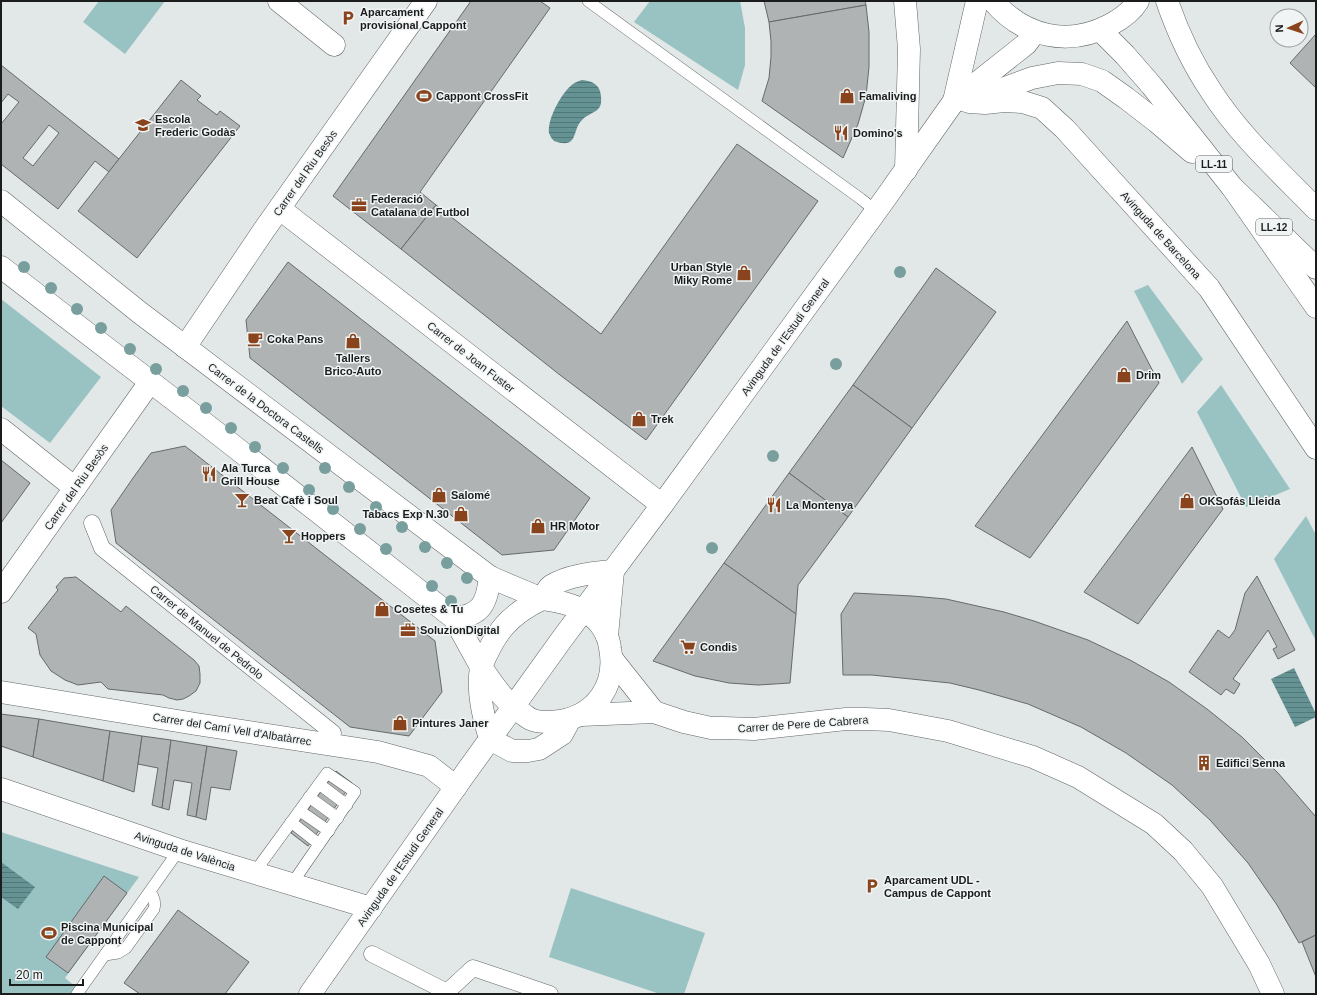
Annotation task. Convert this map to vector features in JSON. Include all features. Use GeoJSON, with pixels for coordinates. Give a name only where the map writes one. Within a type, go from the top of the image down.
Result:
{"type":"FeatureCollection","features":[{"type":"Feature","properties":{"kind":"main road"},"geometry":{"type":"LineString","coordinates":[[279,1],[334,44]]}},
{"type":"Feature","properties":{"kind":"main road","name":"Carrer del Riu Besòs"},"geometry":{"type":"LineString","coordinates":[[185,347],[426,1]]}},
{"type":"Feature","properties":{"kind":"main road"},"geometry":{"type":"LineString","coordinates":[[906,1],[909,49],[906,170]]}},
{"type":"Feature","properties":{"kind":"main road","name":"Avinguda de l'Estudi General"},"geometry":{"type":"LineString","coordinates":[[954,101],[977,1]]}},
{"type":"Feature","properties":{"kind":"main road"},"geometry":{"type":"LineString","coordinates":[[994,1],[1003,12],[1018,24],[1035,32],[1051,36],[1068,37],[1084,35],[1100,30],[1119,20],[1135,6],[1138,1]]}},
{"type":"Feature","properties":{"kind":"main road"},"geometry":{"type":"LineString","coordinates":[[1167,1],[1182,40],[1194,64],[1211,92],[1255,147],[1316,208]]}},
{"type":"Feature","properties":{"kind":"main road","name":"LL-11"},"geometry":{"type":"LineString","coordinates":[[1100,30],[1125,55],[1152,86],[1232,187],[1316,307]]}},
{"type":"Feature","properties":{"kind":"main road","name":"Avinguda de l'Estudi General"},"geometry":{"type":"LineString","coordinates":[[310,994],[562,639],[876,212],[954,101],[1026,44],[1035,32]]}},
{"type":"Feature","properties":{"kind":"main road"},"geometry":{"type":"LineString","coordinates":[[954,101],[983,96],[1032,78],[1058,74],[1082,74],[1102,81],[1126,98],[1157,122],[1232,187]]}},
{"type":"Feature","properties":{"kind":"main road","name":"Avinguda de Barcelona"},"geometry":{"type":"LineString","coordinates":[[954,101],[985,103],[1004,101],[1023,102],[1042,108],[1065,129],[1209,288],[1316,448]]}},
{"type":"Feature","properties":{"kind":"main road","name":"LL-12"},"geometry":{"type":"LineString","coordinates":[[1232,187],[1316,268]]}},
{"type":"Feature","properties":{"kind":"main road","name":"Carrer de la Doctora Castells"},"geometry":{"type":"LineString","coordinates":[[1,201],[139,312],[490,577],[542,599],[558,601],[583,611],[594,618],[607,636]]}},
{"type":"Feature","properties":{"kind":"main road","name":"Carrer de Joan Fuster"},"geometry":{"type":"LineString","coordinates":[[280,209],[662,505]]}},
{"type":"Feature","properties":{"kind":"main road"},"geometry":{"type":"LineString","coordinates":[[1,267],[454,618],[481,666]]}},
{"type":"Feature","properties":{"kind":"main road","name":"Carrer del Riu Besòs"},"geometry":{"type":"LineString","coordinates":[[1,592],[150,382]]}},
{"type":"Feature","properties":{"kind":"main road"},"geometry":{"type":"LineString","coordinates":[[1,430],[75,488]]}},
{"type":"Feature","properties":{"kind":"main road"},"geometry":{"type":"LineString","coordinates":[[613,571],[607,636],[612,659],[611,676],[605,691],[594,705],[576,717],[562,734],[539,749],[512,751],[490,739],[482,713],[479,685],[481,666],[488,649],[508,621],[526,607],[542,599],[550,587],[580,575],[613,571]]}},
{"type":"Feature","properties":{"kind":"main road"},"geometry":{"type":"LineString","coordinates":[[454,618],[464,617],[476,612],[482,605],[488,592],[490,577]]}},
{"type":"Feature","properties":{"kind":"main road"},"geometry":{"type":"LineString","coordinates":[[612,659],[654,712]]}},
{"type":"Feature","properties":{"kind":"main road","name":"Carrer de Pere de Cabrera"},"geometry":{"type":"LineString","coordinates":[[481,666],[499,692],[513,708],[533,720],[555,722],[576,717],[654,712],[684,722],[711,728],[754,729],[846,719],[866,719],[909,723],[948,731],[1025,754],[1078,777],[1154,824],[1183,851],[1212,886],[1260,964],[1274,994]]}},
{"type":"Feature","properties":{"kind":"main road","name":"Carrer del Camí Vell d'Albatàrrec"},"geometry":{"type":"LineString","coordinates":[[1,692],[378,752],[429,766],[456,787]]}},
{"type":"Feature","properties":{"kind":"main road","name":"Avinguda de València"},"geometry":{"type":"LineString","coordinates":[[1,789],[179,850],[254,874],[371,908]]}},
{"type":"Feature","properties":{"kind":"street","name":"Carrer de Manuel de Pedrolo"},"geometry":{"type":"LineString","coordinates":[[92,523],[102,548],[333,733]]}},
{"type":"Feature","properties":{"kind":"street"},"geometry":{"type":"LineString","coordinates":[[372,954],[447,992],[473,968],[550,994]]}},
{"type":"Feature","properties":{"kind":"lane"},"geometry":{"type":"LineString","coordinates":[[588,1],[876,212]]}},
{"type":"Feature","properties":{"kind":"lane"},"geometry":{"type":"LineString","coordinates":[[254,874],[328,773],[355,792],[292,885]]}},
{"type":"Feature","properties":{"kind":"lane"},"geometry":{"type":"LineString","coordinates":[[309,797],[338,818]]}},
{"type":"Feature","properties":{"kind":"lane"},"geometry":{"type":"LineString","coordinates":[[300,811],[329,831]]}},
{"type":"Feature","properties":{"kind":"lane"},"geometry":{"type":"LineString","coordinates":[[291,822],[319,844]]}},
{"type":"Feature","properties":{"kind":"lane"},"geometry":{"type":"LineString","coordinates":[[77,994],[105,955],[118,953],[126,948],[154,909],[155,904],[150,892],[179,850]]}},
{"type":"Feature","properties":{"kind":"shaded area"},"geometry":{"type":"Polygon","coordinates":[[[99,1],[165,1],[125,54],[83,22],[99,1]]]}},
{"type":"Feature","properties":{"kind":"shaded area"},"geometry":{"type":"Polygon","coordinates":[[[650,1],[740,1],[745,28],[745,65],[738,90],[634,22],[650,1]]]}},
{"type":"Feature","properties":{"kind":"shaded area"},"geometry":{"type":"Polygon","coordinates":[[[582,80],[592,82],[597,86],[601,96],[600,106],[596,111],[585,117],[579,123],[571,141],[568,143],[562,143],[554,141],[549,133],[549,127],[556,106],[569,88],[582,80]]]}},
{"type":"Feature","properties":{"kind":"shaded area"},"geometry":{"type":"Polygon","coordinates":[[[1148,285],[1203,359],[1182,384],[1134,291],[1148,285]]]}},
{"type":"Feature","properties":{"kind":"shaded area"},"geometry":{"type":"Polygon","coordinates":[[[1,299],[101,377],[50,443],[1,406],[1,299]]]}},
{"type":"Feature","properties":{"kind":"shaded area"},"geometry":{"type":"Polygon","coordinates":[[[1221,385],[1290,489],[1246,507],[1197,412],[1221,385]]]}},
{"type":"Feature","properties":{"kind":"shaded area"},"geometry":{"type":"Polygon","coordinates":[[[1306,516],[1316,535],[1316,641],[1274,559],[1306,516]]]}},
{"type":"Feature","properties":{"kind":"shaded area"},"geometry":{"type":"Polygon","coordinates":[[[1294,668],[1316,714],[1316,717],[1295,727],[1271,679],[1294,668]]]}},
{"type":"Feature","properties":{"kind":"shaded area","name":"Piscina Municipal de Cappont"},"geometry":{"type":"Polygon","coordinates":[[[1,832],[139,877],[65,978],[76,987],[70,994],[1,994],[1,832]]]}},
{"type":"Feature","properties":{"kind":"shaded area"},"geometry":{"type":"Polygon","coordinates":[[[1,862],[35,887],[18,909],[1,897],[1,862]]]}},
{"type":"Feature","properties":{"kind":"shaded area"},"geometry":{"type":"Polygon","coordinates":[[[571,888],[705,933],[684,994],[660,994],[549,957],[571,888]]]}},
{"type":"Feature","properties":{"kind":"building"},"geometry":{"type":"Polygon","coordinates":[[[471,1],[540,1],[550,8],[420,192],[436,205],[401,249],[333,196],[471,1]]]}},
{"type":"Feature","properties":{"kind":"building"},"geometry":{"type":"Polygon","coordinates":[[[764,1],[865,1],[866,5],[769,22],[764,1]]]}},
{"type":"Feature","properties":{"kind":"building"},"geometry":{"type":"Polygon","coordinates":[[[866,5],[869,32],[869,67],[866,96],[858,124],[843,158],[762,101],[769,78],[771,57],[769,22],[866,5]]]}},
{"type":"Feature","properties":{"kind":"building"},"geometry":{"type":"Polygon","coordinates":[[[1316,34],[1316,88],[1290,63],[1303,48],[1309,48],[1309,42],[1316,34]]]}},
{"type":"Feature","properties":{"kind":"building"},"geometry":{"type":"Polygon","coordinates":[[[1,65],[119,159],[109,172],[95,161],[58,209],[1,164],[1,124],[19,102],[8,94],[1,103],[1,65]],[[49,125],[23,158],[33,166],[59,133],[49,125]]]}},
{"type":"Feature","properties":{"kind":"building"},"geometry":{"type":"Polygon","coordinates":[[[181,80],[201,96],[197,100],[217,115],[220,111],[240,126],[137,258],[78,211],[181,80]]]}},
{"type":"Feature","properties":{"kind":"building"},"geometry":{"type":"Polygon","coordinates":[[[737,144],[818,201],[646,440],[560,375],[401,249],[436,205],[601,334],[737,144]]]}},
{"type":"Feature","properties":{"kind":"building"},"geometry":{"type":"Polygon","coordinates":[[[288,262],[590,498],[554,550],[502,555],[250,358],[246,320],[288,262]]]}},
{"type":"Feature","properties":{"kind":"building"},"geometry":{"type":"Polygon","coordinates":[[[936,268],[996,312],[912,428],[853,385],[936,268]]]}},
{"type":"Feature","properties":{"kind":"building"},"geometry":{"type":"Polygon","coordinates":[[[1127,321],[1159,383],[1030,558],[975,526],[1127,321]]]}},
{"type":"Feature","properties":{"kind":"building"},"geometry":{"type":"Polygon","coordinates":[[[853,385],[912,428],[848,517],[789,473],[853,385]]]}},
{"type":"Feature","properties":{"kind":"building"},"geometry":{"type":"Polygon","coordinates":[[[185,446],[435,641],[442,692],[409,736],[350,727],[116,543],[111,510],[133,478],[151,453],[185,446]]]}},
{"type":"Feature","properties":{"kind":"building"},"geometry":{"type":"Polygon","coordinates":[[[1192,447],[1223,509],[1138,624],[1084,592],[1192,447]]]}},
{"type":"Feature","properties":{"kind":"building"},"geometry":{"type":"Polygon","coordinates":[[[1,460],[30,483],[1,523],[1,460]]]}},
{"type":"Feature","properties":{"kind":"building"},"geometry":{"type":"Polygon","coordinates":[[[789,473],[848,517],[798,585],[796,614],[724,563],[789,473]]]}},
{"type":"Feature","properties":{"kind":"building"},"geometry":{"type":"Polygon","coordinates":[[[724,563],[796,614],[790,683],[758,685],[729,683],[695,676],[653,661],[724,563]]]}},
{"type":"Feature","properties":{"kind":"building"},"geometry":{"type":"Polygon","coordinates":[[[1257,576],[1295,650],[1278,659],[1273,649],[1277,647],[1268,630],[1233,679],[1240,684],[1234,694],[1226,689],[1221,695],[1189,672],[1218,630],[1229,638],[1235,630],[1245,593],[1257,576]]]}},
{"type":"Feature","properties":{"kind":"building"},"geometry":{"type":"Polygon","coordinates":[[[76,577],[121,612],[126,606],[194,660],[199,666],[200,674],[200,683],[196,691],[183,699],[177,700],[163,695],[108,689],[101,682],[78,685],[65,680],[51,671],[40,655],[36,634],[28,628],[58,590],[56,587],[64,578],[76,577]]]}},
{"type":"Feature","properties":{"kind":"building","name":"Edifici Senna"},"geometry":{"type":"Polygon","coordinates":[[[854,593],[946,599],[1004,612],[1034,621],[1088,640],[1130,660],[1169,682],[1207,709],[1242,737],[1278,773],[1316,817],[1316,935],[1299,943],[1277,905],[1248,863],[1210,820],[1172,785],[1126,753],[1081,727],[1028,704],[950,683],[872,675],[843,675],[841,614],[854,593]]]}},
{"type":"Feature","properties":{"kind":"building"},"geometry":{"type":"Polygon","coordinates":[[[1,714],[39,719],[33,757],[1,746],[1,714]]]}},
{"type":"Feature","properties":{"kind":"building"},"geometry":{"type":"Polygon","coordinates":[[[39,719],[110,731],[103,781],[33,757],[39,719]]]}},
{"type":"Feature","properties":{"kind":"building"},"geometry":{"type":"Polygon","coordinates":[[[110,731],[142,736],[134,792],[103,781],[110,731]]]}},
{"type":"Feature","properties":{"kind":"building"},"geometry":{"type":"Polygon","coordinates":[[[142,736],[171,740],[162,808],[152,805],[158,768],[138,764],[142,736]]]}},
{"type":"Feature","properties":{"kind":"building"},"geometry":{"type":"Polygon","coordinates":[[[171,740],[207,746],[196,817],[187,815],[192,783],[174,780],[169,810],[162,808],[171,740]]]}},
{"type":"Feature","properties":{"kind":"building"},"geometry":{"type":"Polygon","coordinates":[[[207,746],[237,751],[230,790],[211,787],[206,820],[196,817],[207,746]]]}},
{"type":"Feature","properties":{"kind":"building"},"geometry":{"type":"Polygon","coordinates":[[[336,771],[352,783],[308,846],[291,833],[336,771]]]}},
{"type":"Feature","properties":{"kind":"building"},"geometry":{"type":"Polygon","coordinates":[[[104,876],[127,893],[68,973],[46,957],[104,876]]]}},
{"type":"Feature","properties":{"kind":"building"},"geometry":{"type":"Polygon","coordinates":[[[178,910],[249,962],[225,994],[140,994],[124,983],[178,910]]]}},
{"type":"Feature","properties":{"kind":"building"},"geometry":{"type":"Polygon","coordinates":[[[1316,935],[1316,977],[1302,942],[1316,935]]]}},
{"type":"Feature","properties":{"kind":"place","name":"Aparcament provisional Cappont"},"geometry":{"type":"Point","coordinates":[348,18]}},
{"type":"Feature","properties":{"kind":"place","name":"Cappont CrossFit"},"geometry":{"type":"Point","coordinates":[424,96]}},
{"type":"Feature","properties":{"kind":"place","name":"Famaliving"},"geometry":{"type":"Point","coordinates":[847,96]}},
{"type":"Feature","properties":{"kind":"place","name":"Escola Frederic Godàs"},"geometry":{"type":"Point","coordinates":[143,125]}},
{"type":"Feature","properties":{"kind":"place","name":"Domino's"},"geometry":{"type":"Point","coordinates":[841,133]}},
{"type":"Feature","properties":{"kind":"place","name":"Federació Catalana de Futbol"},"geometry":{"type":"Point","coordinates":[359,205]}},
{"type":"Feature","properties":{"kind":"place","name":"Urban Style Miky Rome"},"geometry":{"type":"Point","coordinates":[744,273]}},
{"type":"Feature","properties":{"kind":"place","name":"Coka Pans"},"geometry":{"type":"Point","coordinates":[255,339]}},
{"type":"Feature","properties":{"kind":"place","name":"Tallers Brico-Auto"},"geometry":{"type":"Point","coordinates":[353,341]}},
{"type":"Feature","properties":{"kind":"place","name":"Drim"},"geometry":{"type":"Point","coordinates":[1124,375]}},
{"type":"Feature","properties":{"kind":"place","name":"Trek"},"geometry":{"type":"Point","coordinates":[639,419]}},
{"type":"Feature","properties":{"kind":"place","name":"Ala Turca Grill House"},"geometry":{"type":"Point","coordinates":[209,474]}},
{"type":"Feature","properties":{"kind":"place","name":"Salomé"},"geometry":{"type":"Point","coordinates":[439,495]}},
{"type":"Feature","properties":{"kind":"place","name":"Beat Cafè i Soul"},"geometry":{"type":"Point","coordinates":[242,500]}},
{"type":"Feature","properties":{"kind":"place","name":"OKSofás Lleida"},"geometry":{"type":"Point","coordinates":[1187,501]}},
{"type":"Feature","properties":{"kind":"place","name":"La Montenya"},"geometry":{"type":"Point","coordinates":[774,505]}},
{"type":"Feature","properties":{"kind":"place","name":"Tabacs Exp N.30"},"geometry":{"type":"Point","coordinates":[461,514]}},
{"type":"Feature","properties":{"kind":"place","name":"HR Motor"},"geometry":{"type":"Point","coordinates":[538,526]}},
{"type":"Feature","properties":{"kind":"place","name":"Hoppers"},"geometry":{"type":"Point","coordinates":[289,536]}},
{"type":"Feature","properties":{"kind":"place","name":"Cosetes & Tu"},"geometry":{"type":"Point","coordinates":[382,609]}},
{"type":"Feature","properties":{"kind":"place","name":"SoluzionDigital"},"geometry":{"type":"Point","coordinates":[408,630]}},
{"type":"Feature","properties":{"kind":"place","name":"Condis"},"geometry":{"type":"Point","coordinates":[688,647]}},
{"type":"Feature","properties":{"kind":"place","name":"Pintures Janer"},"geometry":{"type":"Point","coordinates":[400,723]}},
{"type":"Feature","properties":{"kind":"place","name":"Edifici Senna"},"geometry":{"type":"Point","coordinates":[1204,763]}},
{"type":"Feature","properties":{"kind":"place","name":"Aparcament UDL - Campus de Cappont"},"geometry":{"type":"Point","coordinates":[872,886]}},
{"type":"Feature","properties":{"kind":"place","name":"Piscina Municipal de Cappont"},"geometry":{"type":"Point","coordinates":[49,933]}}]}
